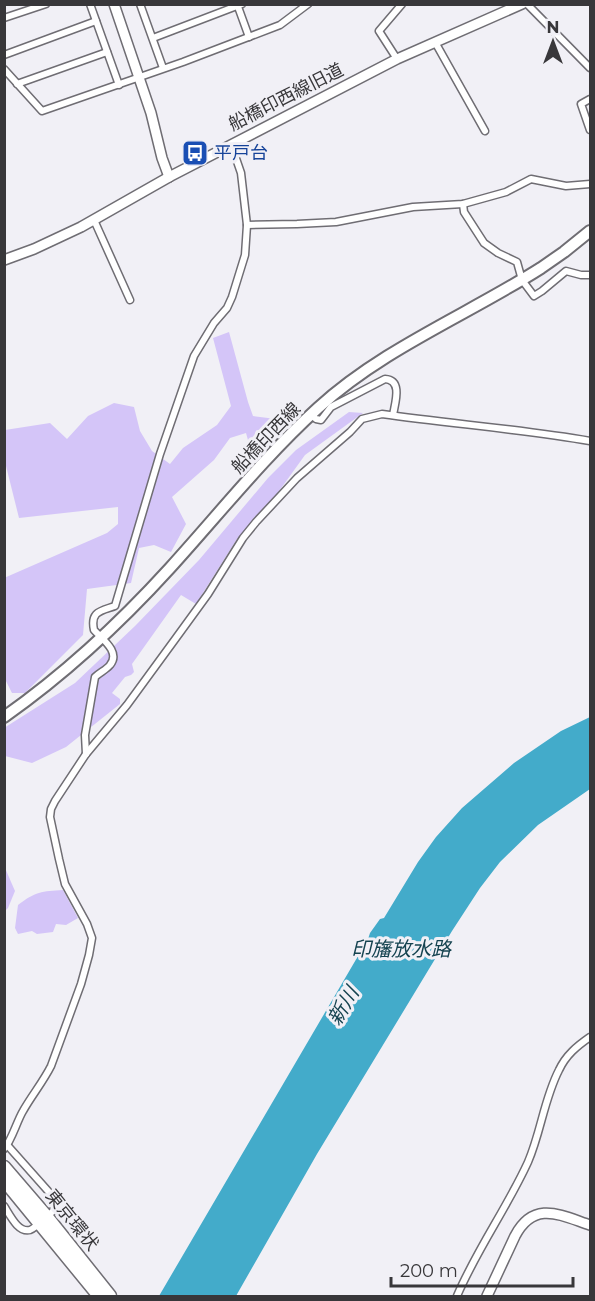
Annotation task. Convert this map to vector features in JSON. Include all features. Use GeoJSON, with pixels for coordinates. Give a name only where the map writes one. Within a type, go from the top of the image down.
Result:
{"type":"FeatureCollection","features":[{"type":"Feature","properties":{"kind":"highway","name":"東京環状"},"geometry":{"type":"LineString","coordinates":[[4,1167],[99,1296]]}},
{"type":"Feature","properties":{"kind":"highway","name":"東京環状"},"geometry":{"type":"LineString","coordinates":[[4,1180],[110,1296]]}},
{"type":"Feature","properties":{"kind":"main road","name":"船橋印西線"},"geometry":{"type":"LineString","coordinates":[[4,717],[33,697],[125,615],[168,570],[259,466],[339,390],[384,359],[522,280],[591,231]]}},
{"type":"Feature","properties":{"kind":"street"},"geometry":{"type":"LineString","coordinates":[[4,18],[46,4]]}},
{"type":"Feature","properties":{"kind":"street"},"geometry":{"type":"LineString","coordinates":[[90,4],[118,85]]}},
{"type":"Feature","properties":{"kind":"street"},"geometry":{"type":"LineString","coordinates":[[114,4],[140,76],[169,177]]}},
{"type":"Feature","properties":{"kind":"street"},"geometry":{"type":"LineString","coordinates":[[4,69],[42,111],[280,25],[308,4]]}},
{"type":"Feature","properties":{"kind":"street"},"geometry":{"type":"LineString","coordinates":[[397,59],[379,31],[402,4]]}},
{"type":"Feature","properties":{"kind":"street","name":"船橋印西線旧道"},"geometry":{"type":"LineString","coordinates":[[4,260],[34,249],[94,220],[231,144],[397,59],[522,4]]}},
{"type":"Feature","properties":{"kind":"street"},"geometry":{"type":"LineString","coordinates":[[527,4],[591,68]]}},
{"type":"Feature","properties":{"kind":"street"},"geometry":{"type":"LineString","coordinates":[[142,5],[163,68]]}},
{"type":"Feature","properties":{"kind":"street"},"geometry":{"type":"LineString","coordinates":[[153,38],[239,5],[249,37]]}},
{"type":"Feature","properties":{"kind":"street"},"geometry":{"type":"LineString","coordinates":[[4,55],[96,21]]}},
{"type":"Feature","properties":{"kind":"street"},"geometry":{"type":"LineString","coordinates":[[435,42],[485,131]]}},
{"type":"Feature","properties":{"kind":"street"},"geometry":{"type":"LineString","coordinates":[[17,84],[107,52]]}},
{"type":"Feature","properties":{"kind":"street"},"geometry":{"type":"LineString","coordinates":[[591,99],[582,104],[591,130]]}},
{"type":"Feature","properties":{"kind":"street"},"geometry":{"type":"LineString","coordinates":[[86,754],[85,735],[95,677],[109,667],[114,658],[114,653],[94,630],[93,618],[102,610],[115,606],[164,443],[194,356],[214,323],[227,308],[245,255],[247,225],[241,173],[231,144]]}},
{"type":"Feature","properties":{"kind":"street"},"geometry":{"type":"LineString","coordinates":[[247,225],[336,222],[413,207],[463,204],[506,192],[531,179],[567,186],[591,184]]}},
{"type":"Feature","properties":{"kind":"street"},"geometry":{"type":"LineString","coordinates":[[463,204],[464,212],[484,243],[517,262],[522,280],[534,296],[566,271],[591,275]]}},
{"type":"Feature","properties":{"kind":"street"},"geometry":{"type":"LineString","coordinates":[[94,220],[130,300]]}},
{"type":"Feature","properties":{"kind":"street"},"geometry":{"type":"LineString","coordinates":[[311,415],[321,420],[331,407],[385,379],[390,379],[396,386],[393,415]]}},
{"type":"Feature","properties":{"kind":"street"},"geometry":{"type":"LineString","coordinates":[[4,1206],[23,1230],[30,1230],[53,1211],[56,1200],[6,1148],[24,1110],[51,1066],[75,1004],[92,938],[65,884],[54,841],[51,809],[86,754],[139,690],[208,594],[243,538],[297,478],[362,419],[382,414],[393,415],[537,432],[591,441]]}},
{"type":"Feature","properties":{"kind":"street"},"geometry":{"type":"LineString","coordinates":[[457,1296],[529,1159],[551,1088],[559,1070],[576,1047],[591,1037]]}},
{"type":"Feature","properties":{"kind":"street"},"geometry":{"type":"LineString","coordinates":[[487,1296],[519,1227],[527,1219],[535,1214],[546,1212],[591,1226]]}},
{"type":"Feature","properties":{"kind":"shaded area"},"geometry":{"type":"Polygon","coordinates":[[[229,332],[253,416],[276,419],[281,430],[253,458],[246,433],[230,438],[214,460],[172,497],[186,524],[171,552],[154,545],[139,548],[131,583],[87,589],[83,635],[25,693],[12,693],[5,679],[4,578],[107,533],[118,524],[118,507],[19,518],[5,462],[5,430],[50,423],[67,439],[88,416],[114,403],[134,407],[140,431],[152,451],[170,464],[183,448],[217,425],[231,406],[213,338],[229,332]]]}},
{"type":"Feature","properties":{"kind":"shaded area"},"geometry":{"type":"Polygon","coordinates":[[[349,412],[363,413],[305,455],[274,498],[237,539],[196,604],[181,595],[132,664],[134,672],[125,677],[112,693],[120,699],[120,704],[66,747],[32,763],[5,756],[4,728],[75,683],[199,560],[268,478],[296,450],[349,412]]]}},
{"type":"Feature","properties":{"kind":"shaded area"},"geometry":{"type":"Polygon","coordinates":[[[5,868],[15,891],[5,911],[5,868]]]}},
{"type":"Feature","properties":{"kind":"shaded area"},"geometry":{"type":"Polygon","coordinates":[[[63,890],[78,918],[66,925],[56,924],[53,932],[37,934],[32,931],[18,934],[15,928],[18,905],[39,893],[63,890]]]}},
{"type":"Feature","properties":{"kind":"water","name":"印旛放水路"},"geometry":{"type":"Polygon","coordinates":[[[590,717],[590,789],[538,825],[500,862],[480,888],[317,1154],[236,1296],[159,1296],[370,933],[380,919],[384,918],[436,837],[462,808],[514,763],[561,731],[590,717]]]}},
{"type":"Feature","properties":{"kind":"place","name":"平戸台"},"geometry":{"type":"Point","coordinates":[195,153]}},
{"type":"Feature","properties":{"kind":"water label","name":"新川"},"geometry":{"type":"Point","coordinates":[343,1006]}}]}
